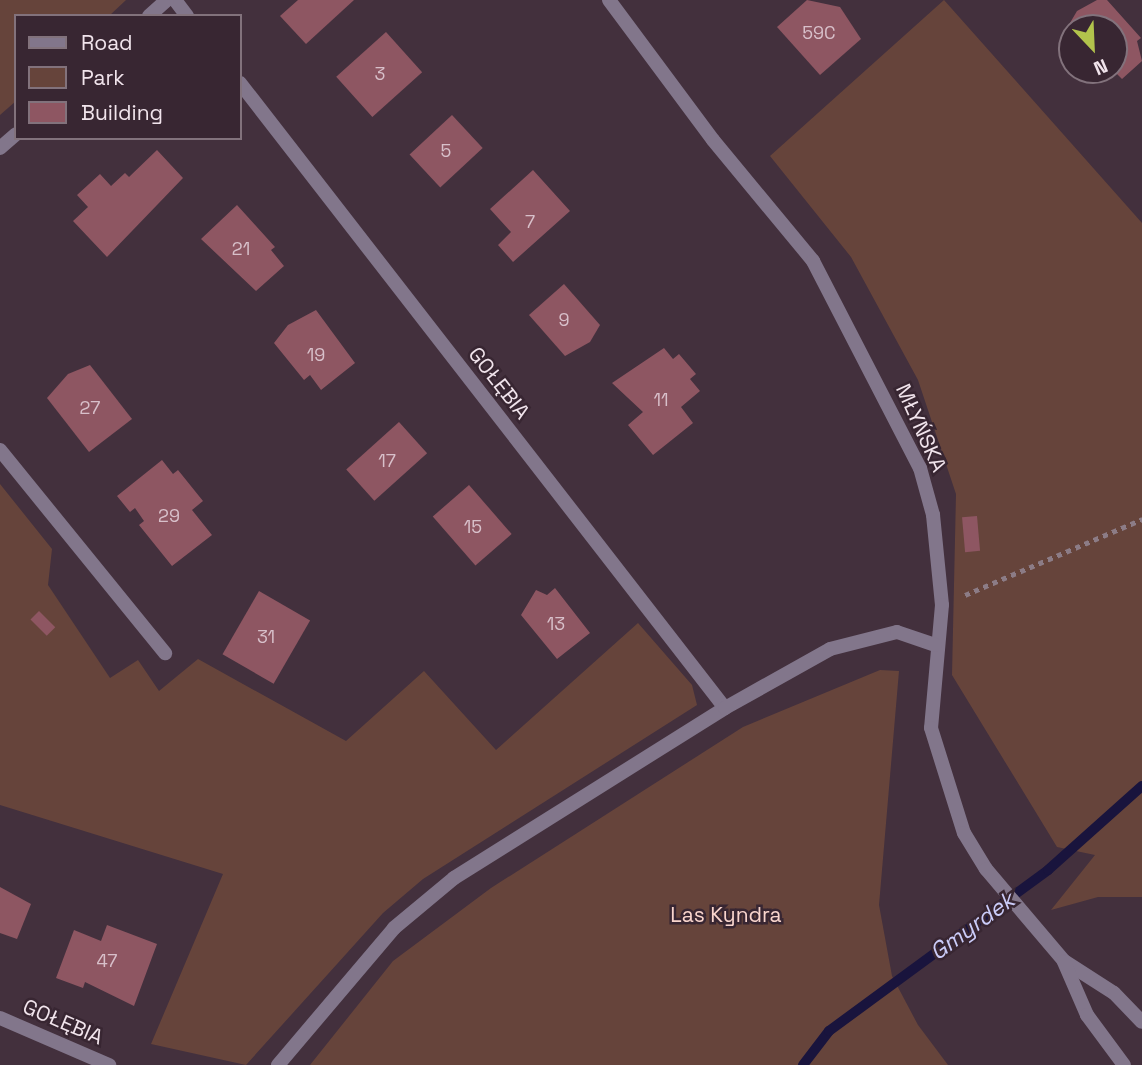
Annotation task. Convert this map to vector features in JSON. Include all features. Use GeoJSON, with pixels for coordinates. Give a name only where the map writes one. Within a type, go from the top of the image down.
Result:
{"type":"FeatureCollection","features":[{"type":"Feature","properties":{"kind":"street"},"geometry":{"type":"LineString","coordinates":[[151,14],[167,0]]}},
{"type":"Feature","properties":{"kind":"street","name":"MŁYŃSKA"},"geometry":{"type":"LineString","coordinates":[[609,0],[713,140],[813,261],[920,468],[933,515],[942,606],[935,645],[934,739],[952,806],[986,869],[1063,961],[1087,1015],[1124,1065]]}},
{"type":"Feature","properties":{"kind":"street","name":"GOŁĘBIA"},"geometry":{"type":"LineString","coordinates":[[242,86],[725,708]]}},
{"type":"Feature","properties":{"kind":"street"},"geometry":{"type":"LineString","coordinates":[[0,148],[14,136]]}},
{"type":"Feature","properties":{"kind":"street"},"geometry":{"type":"LineString","coordinates":[[0,450],[165,653]]}},
{"type":"Feature","properties":{"kind":"street"},"geometry":{"type":"LineString","coordinates":[[278,1065],[394,928],[454,878],[725,708],[843,645],[897,632],[935,645]]}},
{"type":"Feature","properties":{"kind":"street","name":"MŁYŃSKA"},"geometry":{"type":"LineString","coordinates":[[1063,961],[1114,993],[1142,1022]]}},
{"type":"Feature","properties":{"kind":"street","name":"GOŁĘBIA"},"geometry":{"type":"LineString","coordinates":[[0,1018],[109,1065]]}},
{"type":"Feature","properties":{"kind":"path"},"geometry":{"type":"LineString","coordinates":[[942,606],[1142,519]]}},
{"type":"Feature","properties":{"kind":"green space"},"geometry":{"type":"Polygon","coordinates":[[[0,0],[126,0],[111,14],[14,14],[14,103],[0,115],[0,0]]]}},
{"type":"Feature","properties":{"kind":"green space"},"geometry":{"type":"Polygon","coordinates":[[[944,0],[1142,223],[1142,897],[1098,897],[1051,910],[1095,855],[1057,847],[952,675],[956,494],[918,380],[851,257],[770,156],[944,0]]]}},
{"type":"Feature","properties":{"kind":"green space"},"geometry":{"type":"Polygon","coordinates":[[[0,484],[52,549],[48,585],[110,678],[138,660],[159,691],[198,659],[346,741],[424,671],[496,750],[638,623],[692,685],[697,705],[423,879],[383,913],[246,1065],[151,1044],[223,874],[0,805],[0,484]]]}},
{"type":"Feature","properties":{"kind":"green space","name":"Las Kyndra"},"geometry":{"type":"Polygon","coordinates":[[[880,670],[899,671],[879,905],[892,976],[918,1025],[948,1065],[310,1065],[393,961],[491,888],[743,727],[880,670]]]}},
{"type":"Feature","properties":{"kind":"building"},"geometry":{"type":"Polygon","coordinates":[[[298,0],[354,0],[306,44],[280,16],[298,0]]]}},
{"type":"Feature","properties":{"kind":"building"},"geometry":{"type":"Polygon","coordinates":[[[807,0],[840,7],[861,39],[820,75],[777,27],[807,0]]]}},
{"type":"Feature","properties":{"kind":"building"},"geometry":{"type":"Polygon","coordinates":[[[1097,0],[1107,0],[1120,14],[1075,14],[1097,0]]]}},
{"type":"Feature","properties":{"kind":"building"},"geometry":{"type":"Polygon","coordinates":[[[1128,23],[1141,38],[1137,41],[1142,61],[1128,74],[1128,23]]]}},
{"type":"Feature","properties":{"kind":"building"},"geometry":{"type":"Polygon","coordinates":[[[386,32],[422,72],[372,117],[336,77],[386,32]]]}},
{"type":"Feature","properties":{"kind":"building"},"geometry":{"type":"Polygon","coordinates":[[[452,115],[483,148],[440,187],[410,155],[452,115]]]}},
{"type":"Feature","properties":{"kind":"building"},"geometry":{"type":"Polygon","coordinates":[[[157,150],[183,178],[107,257],[73,221],[88,207],[77,195],[100,174],[111,186],[125,173],[129,177],[157,150]]]}},
{"type":"Feature","properties":{"kind":"building"},"geometry":{"type":"Polygon","coordinates":[[[533,170],[570,211],[513,262],[498,245],[511,232],[490,209],[533,170]]]}},
{"type":"Feature","properties":{"kind":"building"},"geometry":{"type":"Polygon","coordinates":[[[237,205],[275,247],[271,250],[284,266],[256,291],[201,239],[237,205]]]}},
{"type":"Feature","properties":{"kind":"building"},"geometry":{"type":"Polygon","coordinates":[[[564,284],[600,325],[590,342],[565,356],[529,315],[564,284]]]}},
{"type":"Feature","properties":{"kind":"building"},"geometry":{"type":"Polygon","coordinates":[[[316,310],[355,363],[321,390],[310,375],[304,380],[274,343],[288,325],[316,310]]]}},
{"type":"Feature","properties":{"kind":"building"},"geometry":{"type":"Polygon","coordinates":[[[664,348],[673,359],[679,354],[696,374],[690,379],[700,391],[681,407],[693,423],[653,455],[628,425],[643,412],[612,383],[664,348]]]}},
{"type":"Feature","properties":{"kind":"building"},"geometry":{"type":"Polygon","coordinates":[[[90,365],[132,419],[89,452],[47,398],[68,374],[90,365]]]}},
{"type":"Feature","properties":{"kind":"building"},"geometry":{"type":"Polygon","coordinates":[[[399,422],[427,453],[374,501],[346,470],[399,422]]]}},
{"type":"Feature","properties":{"kind":"building"},"geometry":{"type":"Polygon","coordinates":[[[162,460],[173,474],[178,470],[203,501],[192,510],[212,535],[172,566],[139,525],[144,521],[135,508],[130,512],[117,496],[162,460]]]}},
{"type":"Feature","properties":{"kind":"building"},"geometry":{"type":"Polygon","coordinates":[[[469,485],[512,534],[475,566],[433,516],[469,485]]]}},
{"type":"Feature","properties":{"kind":"building"},"geometry":{"type":"Polygon","coordinates":[[[977,516],[980,551],[965,552],[962,517],[977,516]]]}},
{"type":"Feature","properties":{"kind":"building"},"geometry":{"type":"Polygon","coordinates":[[[555,588],[590,633],[557,659],[521,615],[536,590],[547,595],[555,588]]]}},
{"type":"Feature","properties":{"kind":"building"},"geometry":{"type":"Polygon","coordinates":[[[259,591],[310,620],[274,684],[222,654],[259,591]]]}},
{"type":"Feature","properties":{"kind":"building"},"geometry":{"type":"Polygon","coordinates":[[[39,611],[55,627],[47,636],[31,619],[39,611]]]}},
{"type":"Feature","properties":{"kind":"building"},"geometry":{"type":"Polygon","coordinates":[[[0,887],[31,904],[17,939],[0,933],[0,887]]]}},
{"type":"Feature","properties":{"kind":"building"},"geometry":{"type":"Polygon","coordinates":[[[107,925],[157,944],[134,1006],[85,982],[83,988],[56,978],[74,930],[101,941],[107,925]]]}},
{"type":"Feature","properties":{"kind":"waterway","name":"Gmyrdek"},"geometry":{"type":"LineString","coordinates":[[803,1065],[829,1031],[1048,870],[1142,786]]}}]}
